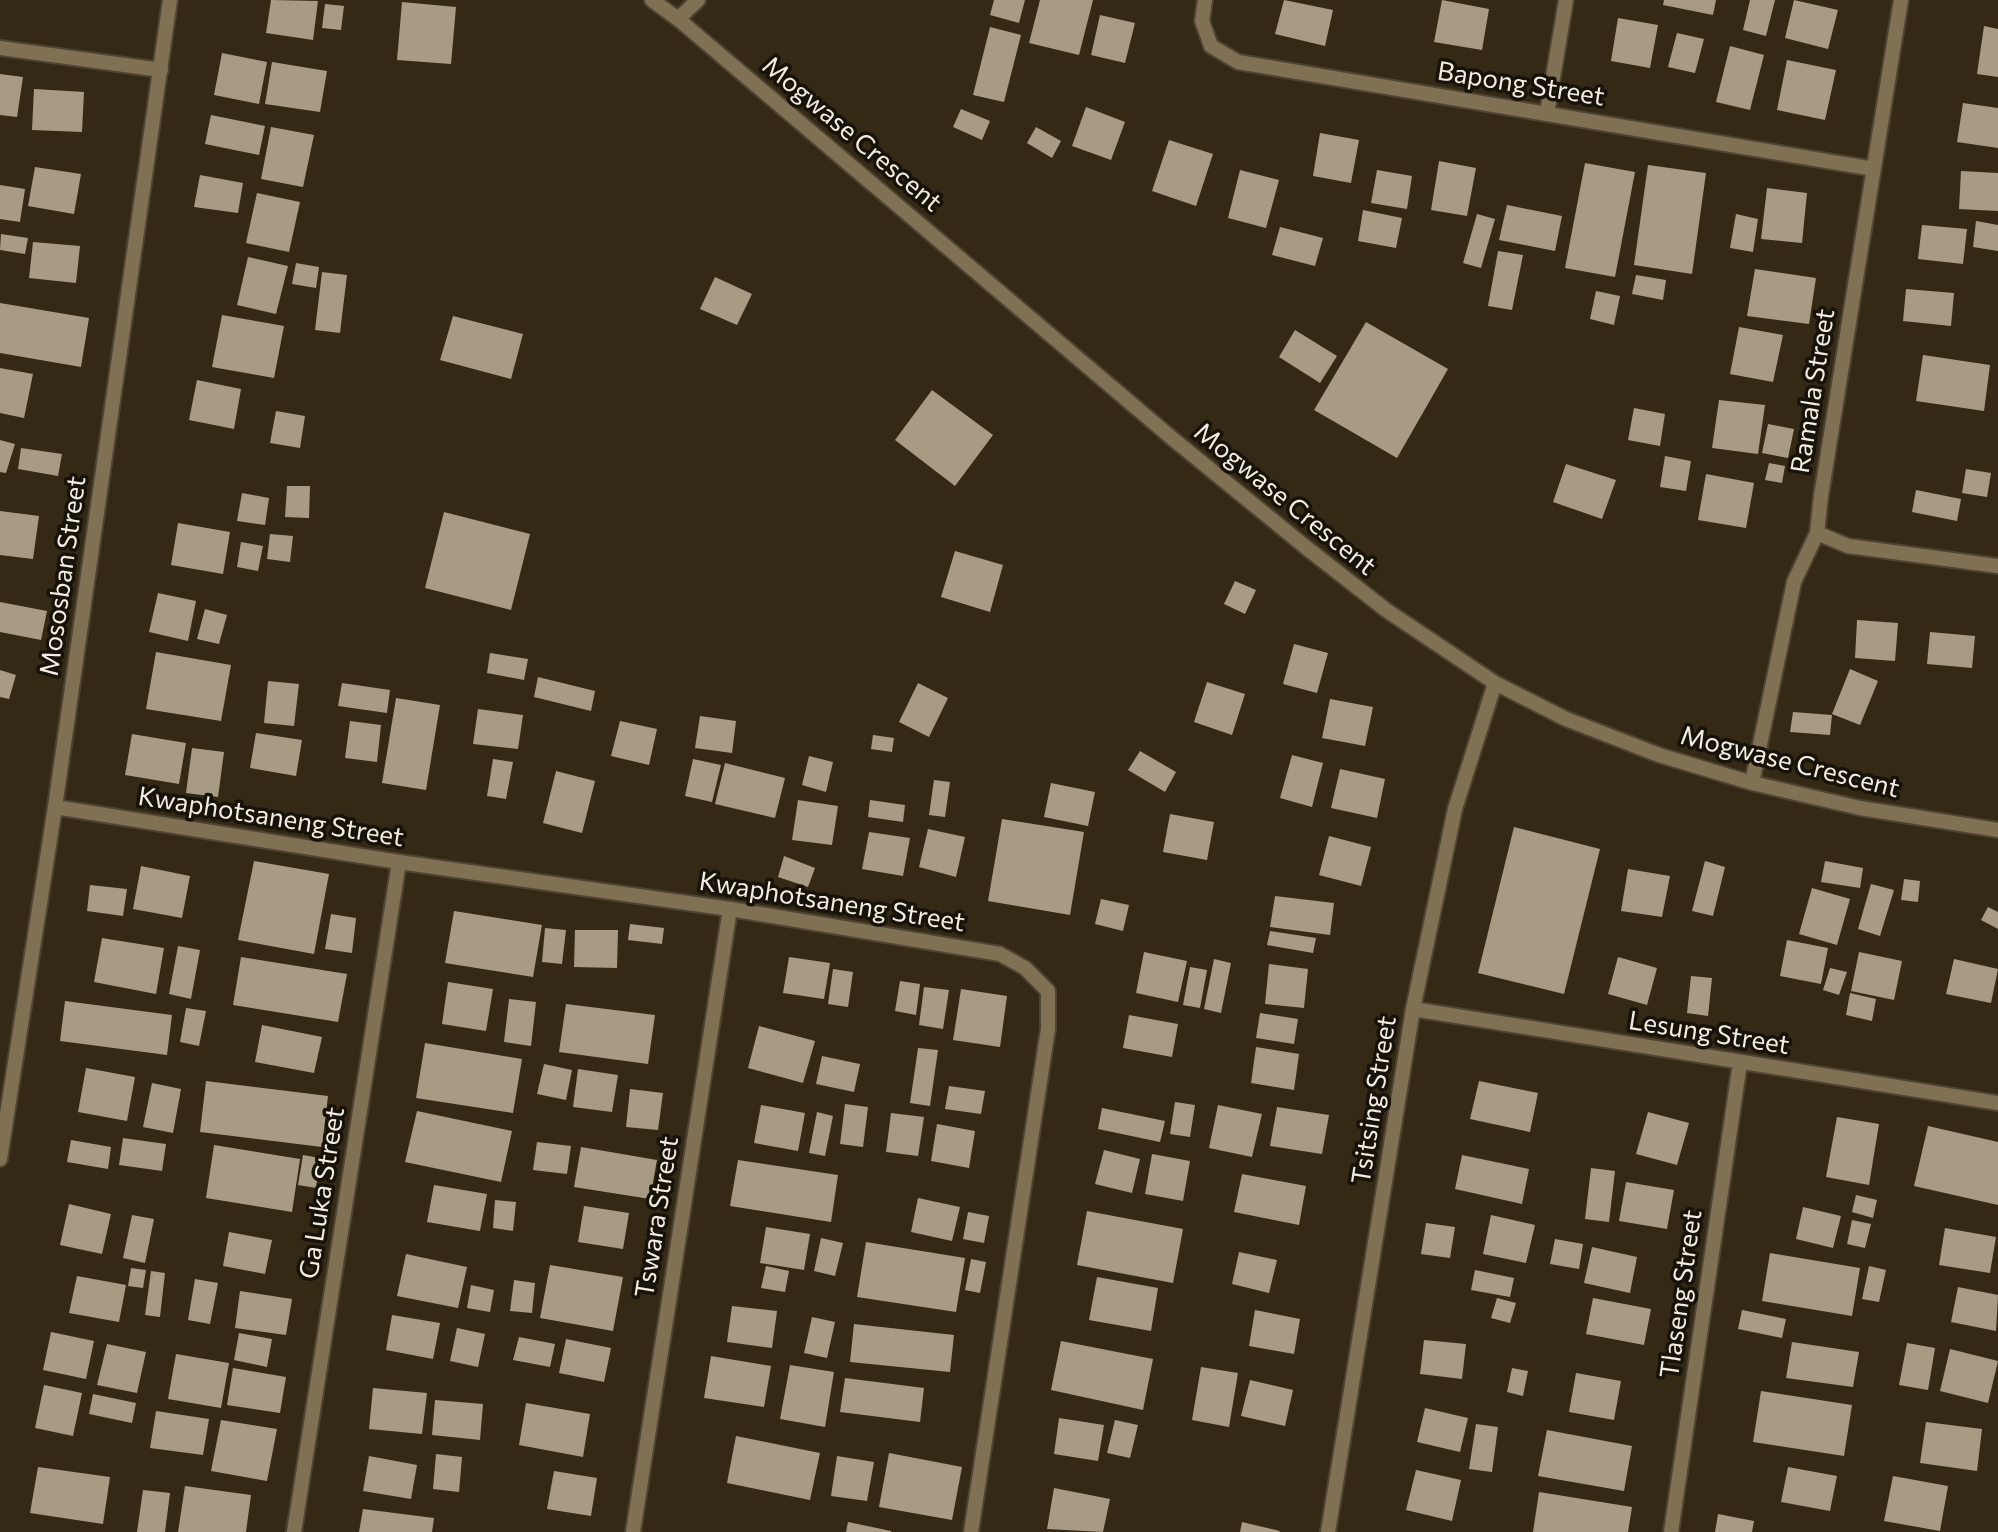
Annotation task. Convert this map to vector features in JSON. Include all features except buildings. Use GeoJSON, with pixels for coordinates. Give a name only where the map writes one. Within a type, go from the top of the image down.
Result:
{"type":"FeatureCollection","features":[{"type":"Feature","properties":{"kind":"street","name":"Mososban Street"},"geometry":{"type":"LineString","coordinates":[[0,1159],[55,807],[170,0]]}},
{"type":"Feature","properties":{"kind":"street","name":"Mogwase Crescent"},"geometry":{"type":"LineString","coordinates":[[652,0],[678,19],[1256,507],[1385,610],[1495,683],[1566,719],[1659,755],[1752,783],[1860,808],[1998,830]]}},
{"type":"Feature","properties":{"kind":"street"},"geometry":{"type":"LineString","coordinates":[[678,19],[698,0]]}},
{"type":"Feature","properties":{"kind":"street","name":"Bapong Street"},"geometry":{"type":"LineString","coordinates":[[1205,0],[1202,21],[1211,46],[1238,62],[1874,169]]}},
{"type":"Feature","properties":{"kind":"street"},"geometry":{"type":"LineString","coordinates":[[1547,113],[1566,0]]}},
{"type":"Feature","properties":{"kind":"street","name":"Ramala Street"},"geometry":{"type":"LineString","coordinates":[[1752,783],[1794,582],[1817,533],[1901,0]]}},
{"type":"Feature","properties":{"kind":"street"},"geometry":{"type":"LineString","coordinates":[[0,48],[160,70]]}},
{"type":"Feature","properties":{"kind":"street"},"geometry":{"type":"LineString","coordinates":[[1817,533],[1848,547],[1998,566]]}},
{"type":"Feature","properties":{"kind":"street","name":"Tsitsing Street"},"geometry":{"type":"LineString","coordinates":[[1328,1532],[1413,1009],[1455,809],[1495,683]]}},
{"type":"Feature","properties":{"kind":"street","name":"Kwaphotsaneng Street"},"geometry":{"type":"LineString","coordinates":[[55,807],[399,862],[730,909],[1000,954],[1025,968],[1048,991],[1048,1029],[971,1532]]}},
{"type":"Feature","properties":{"kind":"street","name":"Ga Luka Street"},"geometry":{"type":"LineString","coordinates":[[294,1532],[399,862]]}},
{"type":"Feature","properties":{"kind":"street","name":"Tswara Street"},"geometry":{"type":"LineString","coordinates":[[633,1532],[730,909]]}},
{"type":"Feature","properties":{"kind":"street","name":"Lesung Street"},"geometry":{"type":"LineString","coordinates":[[1413,1009],[1998,1104]]}},
{"type":"Feature","properties":{"kind":"street","name":"Tlaseng Street"},"geometry":{"type":"LineString","coordinates":[[1671,1532],[1740,1063]]}}]}
